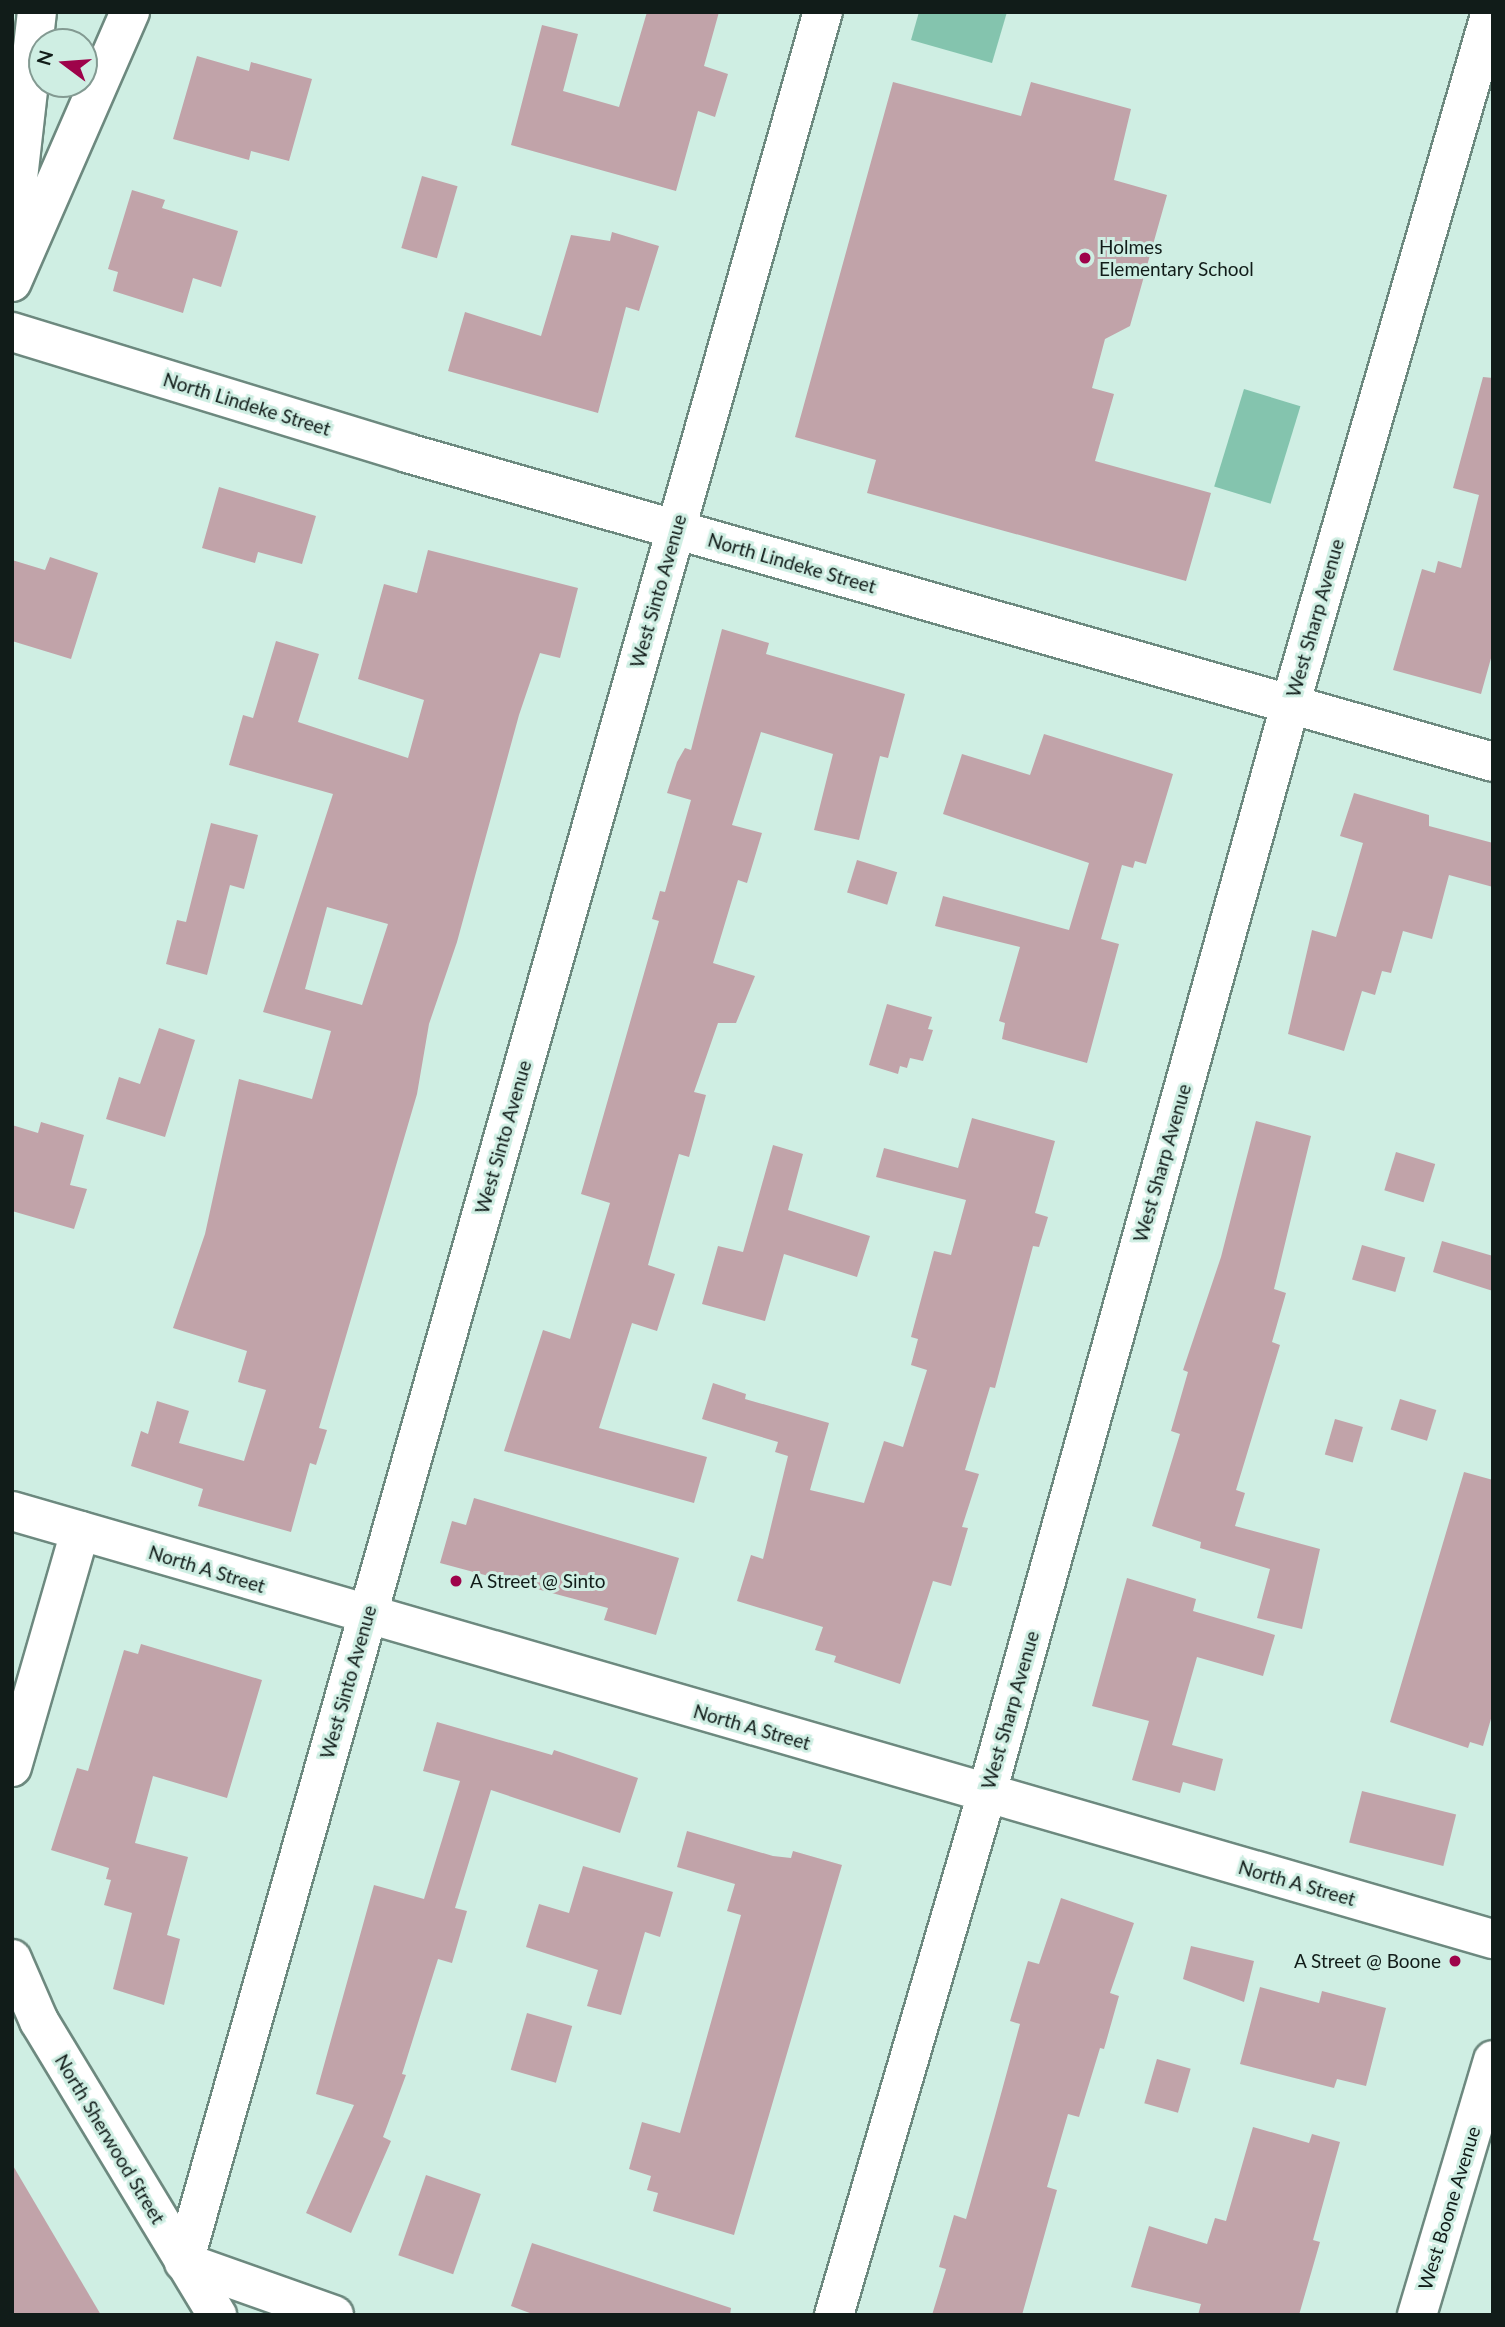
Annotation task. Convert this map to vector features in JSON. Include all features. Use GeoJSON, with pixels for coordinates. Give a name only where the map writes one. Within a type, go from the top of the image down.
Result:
{"type":"FeatureCollection","features":[{"type":"Feature","properties":{"kind":"street"},"geometry":{"type":"LineString","coordinates":[[12,231],[37,12]]}},
{"type":"Feature","properties":{"kind":"street"},"geometry":{"type":"LineString","coordinates":[[12,282],[130,12]]}},
{"type":"Feature","properties":{"kind":"street","name":"West Sinto Avenue"},"geometry":{"type":"LineString","coordinates":[[184,2262],[823,12]]}},
{"type":"Feature","properties":{"kind":"street","name":"West Sharp Avenue"},"geometry":{"type":"LineString","coordinates":[[834,2315],[987,1793],[1291,702],[1491,12]]}},
{"type":"Feature","properties":{"kind":"street","name":"North Lindeke Street"},"geometry":{"type":"LineString","coordinates":[[12,332],[675,530],[1291,702],[1493,762]]}},
{"type":"Feature","properties":{"kind":"street","name":"North A Street"},"geometry":{"type":"LineString","coordinates":[[12,1511],[366,1616],[1493,1939]]}},
{"type":"Feature","properties":{"kind":"street"},"geometry":{"type":"LineString","coordinates":[[12,1767],[80,1531]]}},
{"type":"Feature","properties":{"kind":"street","name":"North Sherwood Street"},"geometry":{"type":"LineString","coordinates":[[12,1959],[39,2021],[217,2315]]}},
{"type":"Feature","properties":{"kind":"street","name":"West Boone Avenue"},"geometry":{"type":"LineString","coordinates":[[1417,2315],[1493,2060]]}},
{"type":"Feature","properties":{"kind":"street"},"geometry":{"type":"LineString","coordinates":[[184,2262],[334,2315]]}},
{"type":"Feature","properties":{"kind":"green space"},"geometry":{"type":"Polygon","coordinates":[[[919,12],[1007,12],[992,63],[911,40],[919,12]]]}},
{"type":"Feature","properties":{"kind":"green space"},"geometry":{"type":"Polygon","coordinates":[[[1244,389],[1300,406],[1271,504],[1214,487],[1244,389]]]}},
{"type":"Feature","properties":{"kind":"building"},"geometry":{"type":"Polygon","coordinates":[[[647,12],[719,12],[704,66],[728,74],[715,117],[698,111],[676,191],[511,145],[542,25],[578,34],[563,91],[619,107],[647,12]]]}},
{"type":"Feature","properties":{"kind":"building"},"geometry":{"type":"Polygon","coordinates":[[[197,56],[249,71],[251,62],[312,79],[289,161],[251,151],[249,160],[173,139],[197,56]]]}},
{"type":"Feature","properties":{"kind":"building"},"geometry":{"type":"Polygon","coordinates":[[[893,82],[1021,116],[1031,82],[1131,109],[1114,180],[1167,195],[1130,326],[1105,339],[1092,388],[1114,394],[1095,461],[1211,493],[1186,581],[867,493],[876,460],[795,437],[893,82]]]}},
{"type":"Feature","properties":{"kind":"building"},"geometry":{"type":"Polygon","coordinates":[[[422,176],[458,186],[437,258],[401,248],[422,176]]]}},
{"type":"Feature","properties":{"kind":"building"},"geometry":{"type":"Polygon","coordinates":[[[132,190],[165,200],[162,208],[238,231],[221,287],[193,278],[183,313],[113,291],[118,272],[108,269],[132,190]]]}},
{"type":"Feature","properties":{"kind":"building"},"geometry":{"type":"Polygon","coordinates":[[[612,232],[659,246],[639,311],[626,307],[598,413],[448,371],[465,312],[541,336],[571,235],[610,241],[612,232]]]}},
{"type":"Feature","properties":{"kind":"building"},"geometry":{"type":"Polygon","coordinates":[[[1483,377],[1493,378],[1493,651],[1481,694],[1393,670],[1422,569],[1435,573],[1438,561],[1461,568],[1479,495],[1453,488],[1483,377]]]}},
{"type":"Feature","properties":{"kind":"building"},"geometry":{"type":"Polygon","coordinates":[[[219,487],[316,516],[302,564],[258,552],[255,563],[202,548],[219,487]]]}},
{"type":"Feature","properties":{"kind":"building"},"geometry":{"type":"Polygon","coordinates":[[[428,550],[578,588],[560,658],[540,653],[519,715],[457,942],[429,1024],[417,1094],[319,1428],[327,1430],[316,1465],[310,1463],[291,1532],[198,1506],[203,1489],[131,1466],[141,1431],[148,1434],[157,1401],[189,1411],[179,1443],[244,1461],[266,1390],[238,1382],[247,1351],[173,1328],[205,1234],[239,1079],[312,1099],[331,1031],[263,1012],[333,794],[229,765],[243,715],[253,718],[276,641],[319,654],[298,722],[408,758],[424,700],[358,679],[384,584],[417,593],[428,550]],[[327,907],[305,989],[362,1005],[388,924],[327,907]]]}},
{"type":"Feature","properties":{"kind":"building"},"geometry":{"type":"Polygon","coordinates":[[[50,557],[98,573],[71,659],[12,641],[12,560],[45,570],[50,557]]]}},
{"type":"Feature","properties":{"kind":"building"},"geometry":{"type":"Polygon","coordinates":[[[722,629],[769,643],[766,654],[905,694],[888,758],[880,756],[859,840],[814,830],[833,754],[761,732],[732,825],[762,833],[747,883],[738,880],[713,963],[755,976],[736,1023],[718,1023],[694,1092],[706,1095],[689,1157],[679,1154],[648,1265],[675,1274],[657,1331],[632,1323],[599,1428],[707,1457],[694,1503],[504,1451],[543,1330],[570,1339],[610,1203],[581,1194],[659,921],[652,919],[660,891],[665,892],[691,800],[667,793],[677,762],[685,748],[691,750],[722,629]]]}},
{"type":"Feature","properties":{"kind":"building"},"geometry":{"type":"Polygon","coordinates":[[[1044,734],[1173,774],[1146,864],[1135,861],[1133,868],[1122,865],[1101,939],[1119,944],[1087,1063],[1002,1039],[1005,1023],[999,1021],[1020,947],[935,926],[943,896],[1069,930],[1089,863],[943,814],[962,754],[1030,775],[1044,734]]]}},
{"type":"Feature","properties":{"kind":"building"},"geometry":{"type":"Polygon","coordinates":[[[1354,793],[1429,815],[1429,826],[1493,843],[1493,887],[1449,875],[1432,939],[1403,931],[1391,973],[1382,971],[1375,995],[1362,991],[1344,1051],[1288,1034],[1312,930],[1336,937],[1363,843],[1340,836],[1354,793]]]}},
{"type":"Feature","properties":{"kind":"building"},"geometry":{"type":"Polygon","coordinates":[[[211,823],[258,835],[244,889],[230,885],[207,975],[166,964],[177,920],[186,922],[211,823]]]}},
{"type":"Feature","properties":{"kind":"building"},"geometry":{"type":"Polygon","coordinates":[[[857,860],[897,872],[887,905],[847,893],[857,860]]]}},
{"type":"Feature","properties":{"kind":"building"},"geometry":{"type":"Polygon","coordinates":[[[887,1004],[932,1017],[928,1029],[933,1030],[923,1061],[910,1058],[907,1068],[900,1066],[898,1074],[869,1065],[887,1004]]]}},
{"type":"Feature","properties":{"kind":"building"},"geometry":{"type":"Polygon","coordinates":[[[159,1028],[195,1040],[165,1137],[106,1119],[119,1077],[140,1084],[159,1028]]]}},
{"type":"Feature","properties":{"kind":"building"},"geometry":{"type":"Polygon","coordinates":[[[972,1118],[1055,1141],[1035,1213],[1048,1217],[1039,1247],[1033,1246],[995,1388],[990,1387],[965,1470],[979,1474],[962,1527],[968,1528],[951,1586],[933,1581],[900,1684],[834,1662],[836,1656],[815,1650],[823,1627],[737,1601],[751,1555],[763,1559],[788,1456],[775,1452],[778,1442],[702,1419],[713,1383],[746,1394],[745,1399],[829,1423],[810,1490],[864,1503],[884,1441],[903,1447],[927,1370],[911,1365],[918,1339],[911,1337],[934,1251],[951,1255],[966,1200],[876,1177],[884,1148],[958,1168],[972,1118]]]}},
{"type":"Feature","properties":{"kind":"building"},"geometry":{"type":"Polygon","coordinates":[[[1256,1121],[1311,1136],[1274,1289],[1286,1293],[1272,1342],[1280,1345],[1236,1490],[1245,1493],[1235,1526],[1320,1549],[1302,1629],[1257,1618],[1270,1569],[1200,1548],[1201,1542],[1152,1526],[1180,1434],[1171,1431],[1188,1372],[1183,1370],[1221,1257],[1256,1121]]]}},
{"type":"Feature","properties":{"kind":"building"},"geometry":{"type":"Polygon","coordinates":[[[41,1122],[84,1135],[70,1185],[87,1189],[74,1229],[12,1211],[12,1125],[38,1133],[41,1122]]]}},
{"type":"Feature","properties":{"kind":"building"},"geometry":{"type":"Polygon","coordinates":[[[773,1145],[803,1154],[788,1210],[870,1236],[857,1277],[784,1254],[765,1321],[702,1304],[718,1246],[743,1252],[773,1145]]]}},
{"type":"Feature","properties":{"kind":"building"},"geometry":{"type":"Polygon","coordinates":[[[1396,1152],[1435,1164],[1424,1202],[1384,1190],[1396,1152]]]}},
{"type":"Feature","properties":{"kind":"building"},"geometry":{"type":"Polygon","coordinates":[[[1442,1241],[1493,1256],[1493,1291],[1433,1272],[1442,1241]]]}},
{"type":"Feature","properties":{"kind":"building"},"geometry":{"type":"Polygon","coordinates":[[[1362,1245],[1405,1257],[1395,1292],[1352,1280],[1362,1245]]]}},
{"type":"Feature","properties":{"kind":"building"},"geometry":{"type":"Polygon","coordinates":[[[1400,1399],[1436,1410],[1427,1441],[1391,1430],[1400,1399]]]}},
{"type":"Feature","properties":{"kind":"building"},"geometry":{"type":"Polygon","coordinates":[[[1335,1419],[1363,1427],[1353,1463],[1325,1455],[1335,1419]]]}},
{"type":"Feature","properties":{"kind":"building"},"geometry":{"type":"Polygon","coordinates":[[[1464,1472],[1493,1480],[1493,1712],[1483,1746],[1470,1742],[1468,1748],[1390,1722],[1464,1472]]]}},
{"type":"Feature","properties":{"kind":"building"},"geometry":{"type":"Polygon","coordinates":[[[474,1498],[679,1558],[656,1635],[604,1620],[608,1608],[440,1563],[452,1521],[466,1525],[474,1498]]]}},
{"type":"Feature","properties":{"kind":"building"},"geometry":{"type":"Polygon","coordinates":[[[1127,1578],[1196,1599],[1193,1611],[1275,1635],[1263,1676],[1197,1657],[1172,1745],[1223,1759],[1215,1791],[1183,1782],[1180,1793],[1132,1780],[1149,1721],[1092,1706],[1127,1578]]]}},
{"type":"Feature","properties":{"kind":"building"},"geometry":{"type":"Polygon","coordinates":[[[141,1644],[262,1680],[227,1798],[153,1776],[135,1843],[188,1857],[167,1935],[180,1939],[164,2005],[113,1989],[132,1913],[104,1905],[111,1880],[106,1879],[109,1868],[51,1850],[77,1768],[88,1771],[124,1650],[138,1654],[141,1644]]]}},
{"type":"Feature","properties":{"kind":"building"},"geometry":{"type":"Polygon","coordinates":[[[437,1722],[552,1755],[554,1750],[638,1778],[620,1833],[491,1790],[455,1908],[467,1911],[452,1963],[438,1959],[402,2074],[406,2075],[383,2137],[391,2141],[351,2233],[306,2213],[354,2105],[316,2094],[374,1885],[424,1899],[460,1781],[423,1771],[437,1722]]]}},
{"type":"Feature","properties":{"kind":"building"},"geometry":{"type":"Polygon","coordinates":[[[1362,1791],[1456,1814],[1443,1866],[1349,1842],[1362,1791]]]}},
{"type":"Feature","properties":{"kind":"building"},"geometry":{"type":"Polygon","coordinates":[[[687,1831],[773,1856],[791,1858],[793,1851],[842,1865],[734,2235],[653,2211],[658,2193],[647,2190],[651,2176],[629,2169],[642,2122],[680,2133],[741,1915],[727,1911],[735,1884],[677,1867],[687,1831]]]}},
{"type":"Feature","properties":{"kind":"building"},"geometry":{"type":"Polygon","coordinates":[[[583,1866],[673,1892],[660,1937],[645,1932],[621,2015],[587,2006],[598,1970],[526,1947],[539,1904],[569,1913],[583,1866]]]}},
{"type":"Feature","properties":{"kind":"building"},"geometry":{"type":"Polygon","coordinates":[[[1061,1898],[1134,1923],[1110,1993],[1119,1996],[1104,2049],[1100,2048],[1079,2117],[1068,2114],[1047,2187],[1057,2190],[1022,2315],[932,2315],[946,2269],[939,2267],[954,2215],[966,2219],[1020,2024],[1010,2021],[1028,1961],[1039,1964],[1061,1898]]]}},
{"type":"Feature","properties":{"kind":"building"},"geometry":{"type":"Polygon","coordinates":[[[1191,1946],[1254,1961],[1244,2002],[1183,1979],[1191,1946]]]}},
{"type":"Feature","properties":{"kind":"building"},"geometry":{"type":"Polygon","coordinates":[[[1260,1987],[1319,2003],[1322,1991],[1386,2008],[1366,2086],[1337,2079],[1334,2088],[1240,2064],[1260,1987]]]}},
{"type":"Feature","properties":{"kind":"building"},"geometry":{"type":"Polygon","coordinates":[[[527,2013],[572,2026],[556,2083],[511,2070],[527,2013]]]}},
{"type":"Feature","properties":{"kind":"building"},"geometry":{"type":"Polygon","coordinates":[[[1157,2059],[1191,2069],[1178,2113],[1144,2103],[1157,2059]]]}},
{"type":"Feature","properties":{"kind":"building"},"geometry":{"type":"Polygon","coordinates":[[[1253,2127],[1309,2143],[1312,2134],[1340,2142],[1313,2240],[1320,2242],[1299,2315],[1198,2315],[1201,2304],[1131,2287],[1149,2226],[1207,2244],[1215,2218],[1226,2221],[1253,2127]]]}},
{"type":"Feature","properties":{"kind":"building"},"geometry":{"type":"Polygon","coordinates":[[[12,2164],[101,2315],[12,2315],[12,2164]]]}},
{"type":"Feature","properties":{"kind":"building"},"geometry":{"type":"Polygon","coordinates":[[[426,2175],[481,2194],[453,2274],[398,2255],[426,2175]]]}},
{"type":"Feature","properties":{"kind":"building"},"geometry":{"type":"Polygon","coordinates":[[[532,2243],[731,2308],[730,2315],[535,2315],[511,2306],[532,2243]]]}},
{"type":"Feature","properties":{"kind":"place","name":"Holmes Elementary School"},"geometry":{"type":"Point","coordinates":[1085,258]}},
{"type":"Feature","properties":{"kind":"place","name":"A Street @ Sinto"},"geometry":{"type":"Point","coordinates":[456,1581]}},
{"type":"Feature","properties":{"kind":"place","name":"A Street @ Boone"},"geometry":{"type":"Point","coordinates":[1455,1961]}}]}
